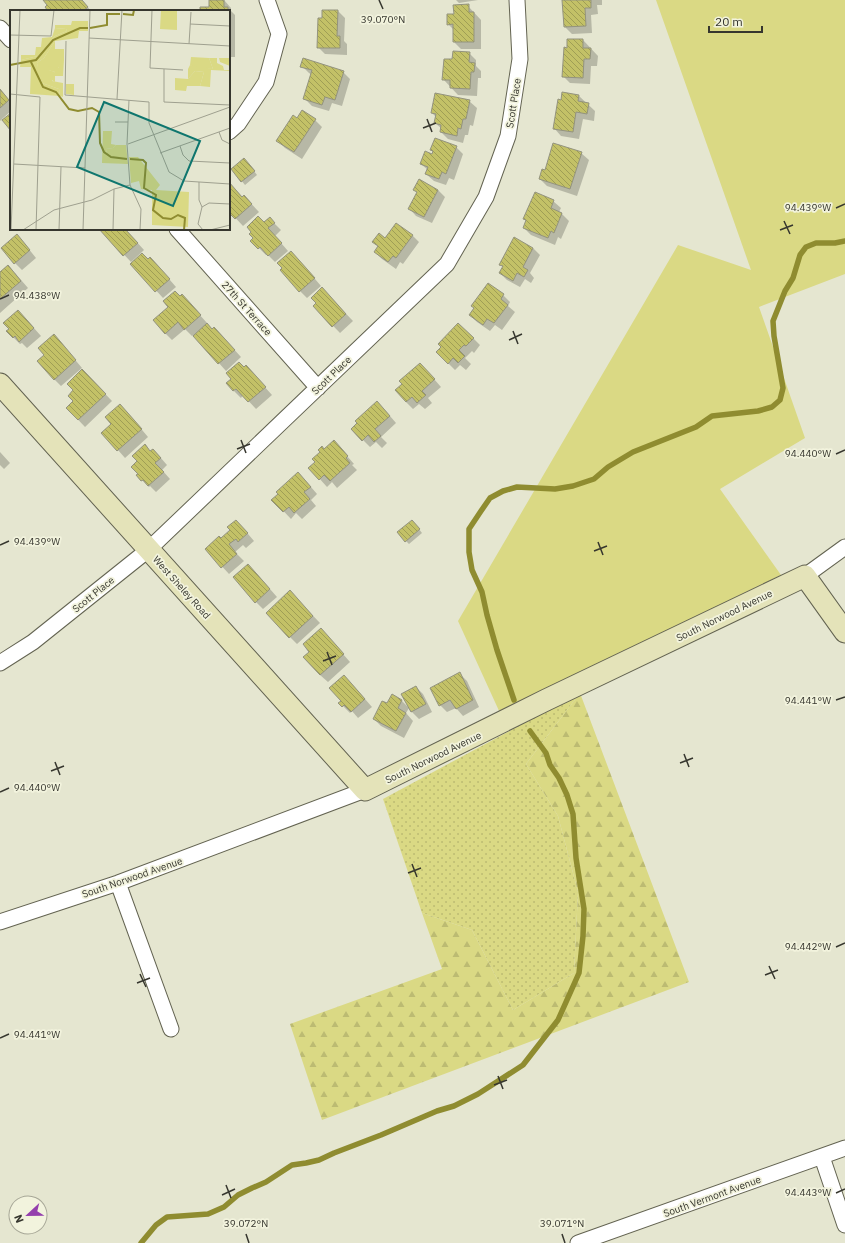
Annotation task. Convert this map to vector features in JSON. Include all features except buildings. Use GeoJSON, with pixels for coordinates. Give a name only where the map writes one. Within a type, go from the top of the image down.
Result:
{"type":"FeatureCollection","features":[{"type":"Feature","properties":{"kind":"street"},"geometry":{"type":"LineString","coordinates":[[230,131],[238,124],[266,82],[279,34],[267,0]]}},
{"type":"Feature","properties":{"kind":"street","name":"Scott Place"},"geometry":{"type":"LineString","coordinates":[[0,663],[33,642],[148,550],[447,264],[486,197],[508,136],[520,59],[517,0]]}},
{"type":"Feature","properties":{"kind":"street"},"geometry":{"type":"LineString","coordinates":[[0,28],[10,39]]}},
{"type":"Feature","properties":{"kind":"street","name":"27th St Terrace"},"geometry":{"type":"LineString","coordinates":[[178,230],[318,388]]}},
{"type":"Feature","properties":{"kind":"street","name":"West Sheley Road"},"geometry":{"type":"LineString","coordinates":[[0,384],[365,790]]}},
{"type":"Feature","properties":{"kind":"street","name":"South Norwood Avenue"},"geometry":{"type":"LineString","coordinates":[[0,922],[118,883],[365,790],[553,696],[805,576],[845,547]]}},
{"type":"Feature","properties":{"kind":"street"},"geometry":{"type":"LineString","coordinates":[[805,576],[845,632]]}},
{"type":"Feature","properties":{"kind":"street"},"geometry":{"type":"LineString","coordinates":[[118,883],[171,1029]]}},
{"type":"Feature","properties":{"kind":"street","name":"South Vermont Avenue"},"geometry":{"type":"LineString","coordinates":[[578,1243],[845,1148]]}},
{"type":"Feature","properties":{"kind":"street"},"geometry":{"type":"LineString","coordinates":[[822,1157],[845,1225]]}},
{"type":"Feature","properties":{"kind":"green space"},"geometry":{"type":"Polygon","coordinates":[[[656,0],[845,0],[845,274],[759,307],[805,438],[720,489],[781,575],[500,713],[458,621],[678,245],[751,270],[656,0]]]}},
{"type":"Feature","properties":{"kind":"green space"},"geometry":{"type":"Polygon","coordinates":[[[580,693],[526,764],[558,816],[578,892],[574,973],[513,1010],[472,930],[422,913],[383,799],[580,693]]]}},
{"type":"Feature","properties":{"kind":"green space"},"geometry":{"type":"Polygon","coordinates":[[[580,693],[689,982],[322,1120],[290,1024],[442,969],[422,913],[472,930],[513,1010],[574,973],[578,892],[558,816],[526,764],[580,693]]]}},
{"type":"Feature","properties":{"kind":"waterway"},"geometry":{"type":"LineString","coordinates":[[514,700],[497,650],[482,592],[472,570],[469,552],[469,529],[490,498],[503,491],[517,487],[555,489],[573,486],[594,479],[608,467],[633,452],[696,427],[712,416],[758,411],[772,407],[780,400],[783,388],[774,336],[773,321],[785,291],[793,278],[800,255],[806,247],[816,243],[835,243],[845,241]]}},
{"type":"Feature","properties":{"kind":"waterway"},"geometry":{"type":"LineString","coordinates":[[141,1243],[156,1225],[167,1217],[208,1214],[224,1207],[238,1195],[266,1182],[292,1165],[319,1160],[437,1111],[454,1106],[478,1094],[523,1065],[558,1020],[579,973],[584,909],[576,858],[573,814],[567,795],[559,778],[550,765],[546,753],[530,731]]}}]}
